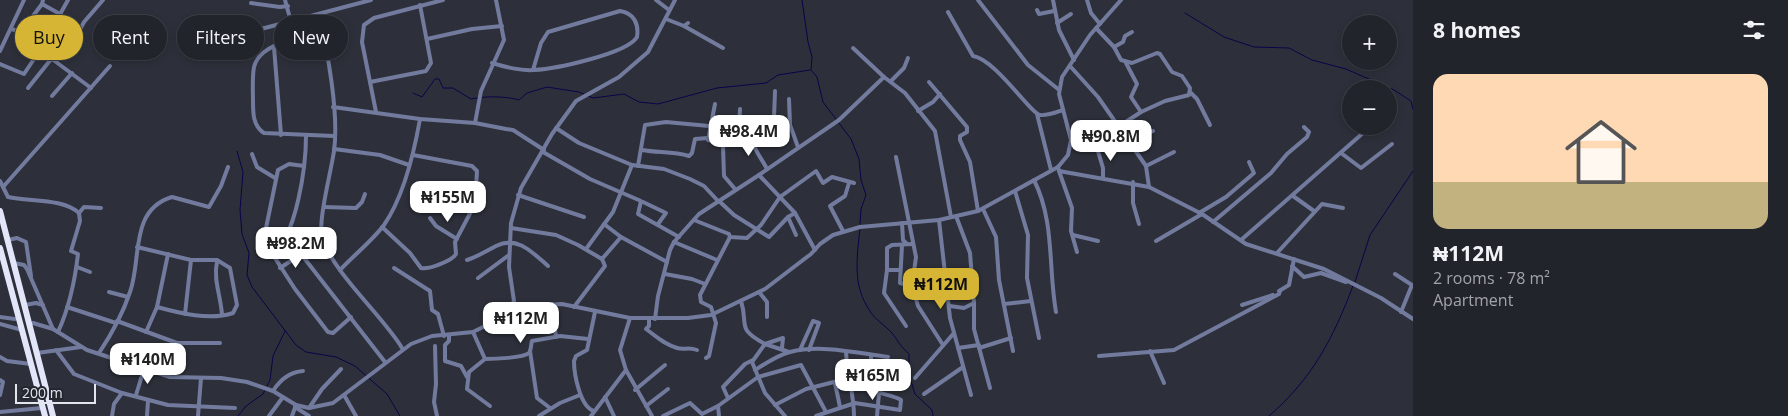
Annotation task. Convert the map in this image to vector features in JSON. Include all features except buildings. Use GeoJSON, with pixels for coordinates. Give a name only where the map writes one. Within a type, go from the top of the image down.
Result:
{"type":"FeatureCollection","features":[{"type":"Feature","properties":{"kind":"highway"},"geometry":{"type":"LineString","coordinates":[[0,211],[53,416]]}},
{"type":"Feature","properties":{"kind":"highway"},"geometry":{"type":"LineString","coordinates":[[0,248],[44,416]]}},
{"type":"Feature","properties":{"kind":"street"},"geometry":{"type":"LineString","coordinates":[[0,51],[24,0]]}},
{"type":"Feature","properties":{"kind":"street"},"geometry":{"type":"LineString","coordinates":[[11,29],[26,33],[33,16],[43,2],[60,14],[68,0]]}},
{"type":"Feature","properties":{"kind":"street"},"geometry":{"type":"LineString","coordinates":[[83,24],[103,0]]}},
{"type":"Feature","properties":{"kind":"street"},"geometry":{"type":"LineString","coordinates":[[285,0],[290,15]]}},
{"type":"Feature","properties":{"kind":"street"},"geometry":{"type":"LineString","coordinates":[[318,15],[371,0]]}},
{"type":"Feature","properties":{"kind":"street"},"geometry":{"type":"LineString","coordinates":[[376,112],[362,42],[364,25],[374,18],[442,0]]}},
{"type":"Feature","properties":{"kind":"street"},"geometry":{"type":"LineString","coordinates":[[475,123],[481,91],[492,63],[503,44],[502,26],[496,0]]}},
{"type":"Feature","properties":{"kind":"street"},"geometry":{"type":"LineString","coordinates":[[656,0],[669,10]]}},
{"type":"Feature","properties":{"kind":"street"},"geometry":{"type":"LineString","coordinates":[[507,315],[513,307],[509,255],[511,228],[518,195],[556,128],[580,97],[619,77],[648,52],[675,0]]}},
{"type":"Feature","properties":{"kind":"street"},"geometry":{"type":"LineString","coordinates":[[978,0],[1028,65],[1058,89]]}},
{"type":"Feature","properties":{"kind":"street"},"geometry":{"type":"LineString","coordinates":[[1053,0],[1056,23],[1074,60]]}},
{"type":"Feature","properties":{"kind":"street"},"geometry":{"type":"LineString","coordinates":[[1087,0],[1092,13],[1100,24]]}},
{"type":"Feature","properties":{"kind":"street"},"geometry":{"type":"LineString","coordinates":[[1058,169],[1068,154],[1071,145],[1070,132],[1058,89],[1062,78],[1096,28],[1121,0]]}},
{"type":"Feature","properties":{"kind":"street"},"geometry":{"type":"LineString","coordinates":[[251,2],[280,7],[288,6]]}},
{"type":"Feature","properties":{"kind":"street"},"geometry":{"type":"LineString","coordinates":[[370,82],[426,71],[431,63],[420,6]]}},
{"type":"Feature","properties":{"kind":"street"},"geometry":{"type":"LineString","coordinates":[[1037,10],[1039,14],[1054,11]]}},
{"type":"Feature","properties":{"kind":"street"},"geometry":{"type":"LineString","coordinates":[[492,63],[510,68],[533,70],[576,62],[630,45],[637,37],[637,23],[629,14],[620,11],[548,32],[541,43],[533,70]]}},
{"type":"Feature","properties":{"kind":"street"},"geometry":{"type":"LineString","coordinates":[[948,12],[973,56],[982,58],[1018,91],[1037,114],[1051,170]]}},
{"type":"Feature","properties":{"kind":"street"},"geometry":{"type":"LineString","coordinates":[[1056,23],[1071,14]]}},
{"type":"Feature","properties":{"kind":"street"},"geometry":{"type":"LineString","coordinates":[[666,19],[684,26],[723,48]]}},
{"type":"Feature","properties":{"kind":"street"},"geometry":{"type":"LineString","coordinates":[[684,26],[688,23]]}},
{"type":"Feature","properties":{"kind":"street"},"geometry":{"type":"LineString","coordinates":[[427,39],[472,29],[502,26]]}},
{"type":"Feature","properties":{"kind":"street"},"geometry":{"type":"LineString","coordinates":[[1096,28],[1114,47],[1118,58],[1126,64],[1137,84],[1131,96],[1141,112]]}},
{"type":"Feature","properties":{"kind":"street"},"geometry":{"type":"LineString","coordinates":[[1114,47],[1123,42],[1125,36],[1132,32]]}},
{"type":"Feature","properties":{"kind":"street"},"geometry":{"type":"LineString","coordinates":[[274,47],[262,54],[254,67],[253,108],[255,122],[260,130],[281,135],[334,136]]}},
{"type":"Feature","properties":{"kind":"street"},"geometry":{"type":"LineString","coordinates":[[853,48],[884,77],[905,93],[935,131],[938,156],[945,178],[950,217]]}},
{"type":"Feature","properties":{"kind":"street"},"geometry":{"type":"LineString","coordinates":[[1126,64],[1160,54],[1172,72],[1182,76],[1190,92],[1197,99],[1210,125]]}},
{"type":"Feature","properties":{"kind":"street"},"geometry":{"type":"LineString","coordinates":[[891,81],[904,68],[908,58]]}},
{"type":"Feature","properties":{"kind":"street"},"geometry":{"type":"LineString","coordinates":[[0,64],[22,74],[32,60]]}},
{"type":"Feature","properties":{"kind":"street"},"geometry":{"type":"LineString","coordinates":[[28,88],[50,60]]}},
{"type":"Feature","properties":{"kind":"street"},"geometry":{"type":"LineString","coordinates":[[55,60],[91,88]]}},
{"type":"Feature","properties":{"kind":"street"},"geometry":{"type":"LineString","coordinates":[[275,60],[281,135]]}},
{"type":"Feature","properties":{"kind":"street"},"geometry":{"type":"LineString","coordinates":[[327,60],[333,107],[334,149],[320,228],[323,240],[340,270],[402,348]]}},
{"type":"Feature","properties":{"kind":"street"},"geometry":{"type":"LineString","coordinates":[[3,187],[110,66]]}},
{"type":"Feature","properties":{"kind":"street"},"geometry":{"type":"LineString","coordinates":[[1070,66],[1098,97],[1146,166],[1149,187]]}},
{"type":"Feature","properties":{"kind":"street"},"geometry":{"type":"LineString","coordinates":[[52,96],[72,72]]}},
{"type":"Feature","properties":{"kind":"street"},"geometry":{"type":"LineString","coordinates":[[655,319],[658,296],[674,242],[694,220],[718,201],[759,176],[839,120],[884,77]]}},
{"type":"Feature","properties":{"kind":"street"},"geometry":{"type":"LineString","coordinates":[[929,82],[967,127],[967,132],[960,136],[960,140],[970,162],[978,211]]}},
{"type":"Feature","properties":{"kind":"street"},"geometry":{"type":"LineString","coordinates":[[768,169],[755,149],[750,136],[754,124],[774,118],[775,91]]}},
{"type":"Feature","properties":{"kind":"street"},"geometry":{"type":"LineString","coordinates":[[1118,127],[1141,112],[1165,102],[1184,97],[1190,92]]}},
{"type":"Feature","properties":{"kind":"street"},"geometry":{"type":"LineString","coordinates":[[918,111],[933,102],[940,94]]}},
{"type":"Feature","properties":{"kind":"street"},"geometry":{"type":"LineString","coordinates":[[789,99],[790,125],[798,147]]}},
{"type":"Feature","properties":{"kind":"street"},"geometry":{"type":"LineString","coordinates":[[708,138],[709,126],[716,104]]}},
{"type":"Feature","properties":{"kind":"street"},"geometry":{"type":"LineString","coordinates":[[333,107],[420,119],[475,123],[513,130],[543,151],[590,179],[666,213],[658,224]]}},
{"type":"Feature","properties":{"kind":"street"},"geometry":{"type":"LineString","coordinates":[[642,150],[662,153],[675,152],[689,156],[692,153],[695,138],[708,138],[708,140],[727,144],[739,127],[740,109]]}},
{"type":"Feature","properties":{"kind":"street"},"geometry":{"type":"LineString","coordinates":[[1037,114],[1063,110]]}},
{"type":"Feature","properties":{"kind":"street"},"geometry":{"type":"LineString","coordinates":[[340,270],[382,227],[395,206],[413,155],[420,119]]}},
{"type":"Feature","properties":{"kind":"street"},"geometry":{"type":"LineString","coordinates":[[638,166],[645,125],[666,122],[709,126]]}},
{"type":"Feature","properties":{"kind":"street"},"geometry":{"type":"LineString","coordinates":[[1213,222],[1263,180],[1287,154],[1307,137],[1309,132],[1304,127]]}},
{"type":"Feature","properties":{"kind":"street"},"geometry":{"type":"LineString","coordinates":[[556,128],[579,143],[632,165],[664,169],[704,186],[734,215],[769,238],[788,217],[795,213]]}},
{"type":"Feature","properties":{"kind":"street"},"geometry":{"type":"LineString","coordinates":[[1128,142],[1154,131]]}},
{"type":"Feature","properties":{"kind":"street"},"geometry":{"type":"LineString","coordinates":[[735,134],[742,134],[745,138],[750,136]]}},
{"type":"Feature","properties":{"kind":"street"},"geometry":{"type":"LineString","coordinates":[[1241,240],[1361,135]]}},
{"type":"Feature","properties":{"kind":"street"},"geometry":{"type":"LineString","coordinates":[[271,253],[276,250],[291,230],[304,166],[306,136]]}},
{"type":"Feature","properties":{"kind":"street"},"geometry":{"type":"LineString","coordinates":[[1103,178],[1103,168],[1097,148],[1112,142]]}},
{"type":"Feature","properties":{"kind":"street"},"geometry":{"type":"LineString","coordinates":[[720,143],[722,146],[724,176],[735,190]]}},
{"type":"Feature","properties":{"kind":"street"},"geometry":{"type":"LineString","coordinates":[[1341,152],[1361,168],[1392,144]]}},
{"type":"Feature","properties":{"kind":"street"},"geometry":{"type":"LineString","coordinates":[[334,149],[380,155],[409,165]]}},
{"type":"Feature","properties":{"kind":"street"},"geometry":{"type":"LineString","coordinates":[[1146,166],[1174,152]]}},
{"type":"Feature","properties":{"kind":"street"},"geometry":{"type":"LineString","coordinates":[[252,154],[256,167],[275,178]]}},
{"type":"Feature","properties":{"kind":"street"},"geometry":{"type":"LineString","coordinates":[[382,227],[424,269],[454,258],[456,254],[456,239],[475,204],[477,171],[472,166],[413,155]]}},
{"type":"Feature","properties":{"kind":"street"},"geometry":{"type":"LineString","coordinates":[[896,157],[916,257],[912,286],[918,306],[943,345]]}},
{"type":"Feature","properties":{"kind":"street"},"geometry":{"type":"LineString","coordinates":[[1156,241],[1226,197],[1254,173],[1249,162]]}},
{"type":"Feature","properties":{"kind":"street"},"geometry":{"type":"LineString","coordinates":[[586,249],[613,212],[632,165]]}},
{"type":"Feature","properties":{"kind":"street"},"geometry":{"type":"LineString","coordinates":[[304,166],[284,166],[278,170],[275,178],[265,241],[280,268],[328,332],[333,333],[351,317]]}},
{"type":"Feature","properties":{"kind":"street"},"geometry":{"type":"LineString","coordinates":[[99,353],[128,297],[134,278],[137,247],[144,220],[158,204],[172,197],[209,206],[221,186],[228,167]]}},
{"type":"Feature","properties":{"kind":"street"},"geometry":{"type":"LineString","coordinates":[[1058,169],[1072,208],[1071,231],[1077,252]]}},
{"type":"Feature","properties":{"kind":"street"},"geometry":{"type":"LineString","coordinates":[[296,406],[310,408],[326,406],[344,396],[402,348],[432,336],[473,332],[519,310],[552,304],[630,318],[696,318],[714,314],[759,292],[815,250],[826,239],[843,231],[860,226],[939,220],[978,211],[1051,170],[1058,169],[1133,182],[1149,187],[1201,214],[1251,246],[1319,266],[1413,319]]}},
{"type":"Feature","properties":{"kind":"street"},"geometry":{"type":"LineString","coordinates":[[694,220],[730,236],[747,238],[758,229],[780,197],[816,171],[823,183],[832,177],[852,182],[846,196],[830,206],[843,231]]}},
{"type":"Feature","properties":{"kind":"street"},"geometry":{"type":"LineString","coordinates":[[759,176],[795,213],[815,250]]}},
{"type":"Feature","properties":{"kind":"street"},"geometry":{"type":"LineString","coordinates":[[1034,180],[1044,205],[1051,239],[1052,289],[1056,312]]}},
{"type":"Feature","properties":{"kind":"street"},"geometry":{"type":"LineString","coordinates":[[0,181],[8,197],[49,202],[72,208],[79,213]]}},
{"type":"Feature","properties":{"kind":"street"},"geometry":{"type":"LineString","coordinates":[[1133,182],[1133,203],[1139,224]]}},
{"type":"Feature","properties":{"kind":"street"},"geometry":{"type":"LineString","coordinates":[[1015,191],[1028,235],[1027,278],[1038,338]]}},
{"type":"Feature","properties":{"kind":"street"},"geometry":{"type":"LineString","coordinates":[[324,207],[356,208],[362,202],[365,194]]}},
{"type":"Feature","properties":{"kind":"street"},"geometry":{"type":"LineString","coordinates":[[518,195],[584,217]]}},
{"type":"Feature","properties":{"kind":"street"},"geometry":{"type":"LineString","coordinates":[[1293,196],[1314,211]]}},
{"type":"Feature","properties":{"kind":"street"},"geometry":{"type":"LineString","coordinates":[[642,202],[638,214],[678,237]]}},
{"type":"Feature","properties":{"kind":"street"},"geometry":{"type":"LineString","coordinates":[[1277,253],[1322,204],[1343,208]]}},
{"type":"Feature","properties":{"kind":"street"},"geometry":{"type":"LineString","coordinates":[[58,332],[67,307],[77,267],[78,254],[71,251],[80,222],[79,213],[84,207],[101,208]]}},
{"type":"Feature","properties":{"kind":"street"},"geometry":{"type":"LineString","coordinates":[[983,209],[996,238],[999,280],[1012,338],[1013,352]]}},
{"type":"Feature","properties":{"kind":"street"},"geometry":{"type":"LineString","coordinates":[[956,216],[970,253],[974,329],[990,388]]}},
{"type":"Feature","properties":{"kind":"street"},"geometry":{"type":"LineString","coordinates":[[788,217],[796,234]]}},
{"type":"Feature","properties":{"kind":"street"},"geometry":{"type":"LineString","coordinates":[[430,218],[436,226],[456,239]]}},
{"type":"Feature","properties":{"kind":"street"},"geometry":{"type":"LineString","coordinates":[[939,220],[954,333],[971,395]]}},
{"type":"Feature","properties":{"kind":"street"},"geometry":{"type":"LineString","coordinates":[[902,222],[903,240],[907,244]]}},
{"type":"Feature","properties":{"kind":"street"},"geometry":{"type":"LineString","coordinates":[[604,224],[621,237],[668,262]]}},
{"type":"Feature","properties":{"kind":"street"},"geometry":{"type":"LineString","coordinates":[[511,228],[556,235],[602,259],[605,266],[574,307]]}},
{"type":"Feature","properties":{"kind":"street"},"geometry":{"type":"LineString","coordinates":[[1073,235],[1098,241]]}},
{"type":"Feature","properties":{"kind":"street"},"geometry":{"type":"LineString","coordinates":[[706,358],[716,323],[711,307],[700,299],[705,284],[730,236]]}},
{"type":"Feature","properties":{"kind":"street"},"geometry":{"type":"LineString","coordinates":[[602,259],[621,237]]}},
{"type":"Feature","properties":{"kind":"street"},"geometry":{"type":"LineString","coordinates":[[8,240],[17,238],[26,242],[32,284]]}},
{"type":"Feature","properties":{"kind":"street"},"geometry":{"type":"LineString","coordinates":[[280,268],[323,240]]}},
{"type":"Feature","properties":{"kind":"street"},"geometry":{"type":"LineString","coordinates":[[467,260],[498,245],[511,242],[523,245],[548,266]]}},
{"type":"Feature","properties":{"kind":"street"},"geometry":{"type":"LineString","coordinates":[[674,242],[717,260]]}},
{"type":"Feature","properties":{"kind":"street"},"geometry":{"type":"LineString","coordinates":[[906,326],[884,293],[887,248],[892,245],[913,244]]}},
{"type":"Feature","properties":{"kind":"street"},"geometry":{"type":"LineString","coordinates":[[902,245],[900,283],[912,286]]}},
{"type":"Feature","properties":{"kind":"street"},"geometry":{"type":"LineString","coordinates":[[137,247],[191,260],[217,262],[230,268],[237,305],[233,313],[185,314],[157,307]]}},
{"type":"Feature","properties":{"kind":"street"},"geometry":{"type":"LineString","coordinates":[[146,332],[157,307],[168,254]]}},
{"type":"Feature","properties":{"kind":"street"},"geometry":{"type":"LineString","coordinates":[[301,254],[385,362]]}},
{"type":"Feature","properties":{"kind":"street"},"geometry":{"type":"LineString","coordinates":[[478,278],[509,255]]}},
{"type":"Feature","properties":{"kind":"street"},"geometry":{"type":"LineString","coordinates":[[1099,356],[1174,350],[1278,294],[1289,284],[1294,259]]}},
{"type":"Feature","properties":{"kind":"street"},"geometry":{"type":"LineString","coordinates":[[185,314],[191,260]]}},
{"type":"Feature","properties":{"kind":"street"},"geometry":{"type":"LineString","coordinates":[[217,262],[214,273],[222,314]]}},
{"type":"Feature","properties":{"kind":"street"},"geometry":{"type":"LineString","coordinates":[[14,263],[24,265],[53,329]]}},
{"type":"Feature","properties":{"kind":"street"},"geometry":{"type":"LineString","coordinates":[[1292,266],[1304,277],[1321,273],[1351,283]]}},
{"type":"Feature","properties":{"kind":"street"},"geometry":{"type":"LineString","coordinates":[[77,267],[90,272]]}},
{"type":"Feature","properties":{"kind":"street"},"geometry":{"type":"LineString","coordinates":[[394,268],[430,291],[432,310],[438,314],[449,341],[445,345],[445,362],[459,365],[467,372],[467,389],[490,406]]}},
{"type":"Feature","properties":{"kind":"street"},"geometry":{"type":"LineString","coordinates":[[887,270],[900,270]]}},
{"type":"Feature","properties":{"kind":"street"},"geometry":{"type":"LineString","coordinates":[[665,274],[692,278],[705,284]]}},
{"type":"Feature","properties":{"kind":"street"},"geometry":{"type":"LineString","coordinates":[[1395,274],[1413,285],[1401,312]]}},
{"type":"Feature","properties":{"kind":"street"},"geometry":{"type":"LineString","coordinates":[[1242,305],[1280,291]]}},
{"type":"Feature","properties":{"kind":"street"},"geometry":{"type":"LineString","coordinates":[[109,292],[128,297]]}},
{"type":"Feature","properties":{"kind":"street"},"geometry":{"type":"LineString","coordinates":[[759,292],[767,302],[767,317]]}},
{"type":"Feature","properties":{"kind":"street"},"geometry":{"type":"LineString","coordinates":[[1004,304],[1031,301]]}},
{"type":"Feature","properties":{"kind":"street"},"geometry":{"type":"LineString","coordinates":[[741,302],[744,326],[753,338],[765,344],[785,351],[846,352],[888,357]]}},
{"type":"Feature","properties":{"kind":"street"},"geometry":{"type":"LineString","coordinates":[[25,305],[36,303],[42,306]]}},
{"type":"Feature","properties":{"kind":"street"},"geometry":{"type":"LineString","coordinates":[[950,306],[964,308],[974,303]]}},
{"type":"Feature","properties":{"kind":"street"},"geometry":{"type":"LineString","coordinates":[[552,304],[556,337]]}},
{"type":"Feature","properties":{"kind":"street"},"geometry":{"type":"LineString","coordinates":[[67,307],[177,343],[220,343]]}},
{"type":"Feature","properties":{"kind":"street"},"geometry":{"type":"LineString","coordinates":[[513,307],[519,310]]}},
{"type":"Feature","properties":{"kind":"street"},"geometry":{"type":"LineString","coordinates":[[596,312],[586,352],[578,354],[574,361],[580,395],[593,414],[626,370]]}},
{"type":"Feature","properties":{"kind":"street"},"geometry":{"type":"LineString","coordinates":[[0,318],[15,319]]}},
{"type":"Feature","properties":{"kind":"street"},"geometry":{"type":"LineString","coordinates":[[630,318],[620,346],[626,370],[635,390],[652,416]]}},
{"type":"Feature","properties":{"kind":"street"},"geometry":{"type":"LineString","coordinates":[[649,319],[649,326],[646,329],[662,342],[680,349],[690,347],[697,350]]}},
{"type":"Feature","properties":{"kind":"street"},"geometry":{"type":"LineString","coordinates":[[46,327],[49,320]]}},
{"type":"Feature","properties":{"kind":"street"},"geometry":{"type":"LineString","coordinates":[[800,350],[813,321],[819,323],[809,350]]}},
{"type":"Feature","properties":{"kind":"street"},"geometry":{"type":"LineString","coordinates":[[32,323],[53,329],[81,347],[175,378],[232,379],[273,391],[309,416]]}},
{"type":"Feature","properties":{"kind":"street"},"geometry":{"type":"LineString","coordinates":[[0,324],[22,330]]}},
{"type":"Feature","properties":{"kind":"street"},"geometry":{"type":"LineString","coordinates":[[473,332],[485,359]]}},
{"type":"Feature","properties":{"kind":"street"},"geometry":{"type":"LineString","coordinates":[[916,378],[954,333]]}},
{"type":"Feature","properties":{"kind":"street"},"geometry":{"type":"LineString","coordinates":[[550,408],[537,398],[530,350],[532,341],[556,337],[588,339]]}},
{"type":"Feature","properties":{"kind":"street"},"geometry":{"type":"LineString","coordinates":[[765,344],[782,338],[785,351]]}},
{"type":"Feature","properties":{"kind":"street"},"geometry":{"type":"LineString","coordinates":[[958,348],[979,347],[1012,338]]}},
{"type":"Feature","properties":{"kind":"street"},"geometry":{"type":"LineString","coordinates":[[728,398],[723,387],[745,364],[753,360],[763,350],[765,344]]}},
{"type":"Feature","properties":{"kind":"street"},"geometry":{"type":"LineString","coordinates":[[435,346],[436,384],[434,402],[437,416]]}},
{"type":"Feature","properties":{"kind":"street"},"geometry":{"type":"LineString","coordinates":[[37,353],[81,347]]}},
{"type":"Feature","properties":{"kind":"street"},"geometry":{"type":"LineString","coordinates":[[56,350],[74,374],[122,393],[136,395],[148,401],[168,405],[235,408]]}},
{"type":"Feature","properties":{"kind":"street"},"geometry":{"type":"LineString","coordinates":[[467,372],[485,359],[507,359],[527,354],[530,350]]}},
{"type":"Feature","properties":{"kind":"street"},"geometry":{"type":"LineString","coordinates":[[755,370],[785,351]]}},
{"type":"Feature","properties":{"kind":"street"},"geometry":{"type":"LineString","coordinates":[[1150,351],[1164,384]]}},
{"type":"Feature","properties":{"kind":"street"},"geometry":{"type":"LineString","coordinates":[[846,352],[846,364],[855,403],[854,416]]}},
{"type":"Feature","properties":{"kind":"street"},"geometry":{"type":"LineString","coordinates":[[816,416],[855,403],[900,410],[902,402],[891,394],[879,393],[871,386],[871,356]]}},
{"type":"Feature","properties":{"kind":"street"},"geometry":{"type":"LineString","coordinates":[[0,357],[7,361],[31,364]]}},
{"type":"Feature","properties":{"kind":"street"},"geometry":{"type":"LineString","coordinates":[[753,360],[755,370],[765,393],[784,416]]}},
{"type":"Feature","properties":{"kind":"street"},"geometry":{"type":"LineString","coordinates":[[635,390],[665,365]]}},
{"type":"Feature","properties":{"kind":"street"},"geometry":{"type":"LineString","coordinates":[[663,416],[690,403],[702,414],[718,406],[758,377],[801,365],[824,414]]}},
{"type":"Feature","properties":{"kind":"street"},"geometry":{"type":"LineString","coordinates":[[924,394],[963,367]]}},
{"type":"Feature","properties":{"kind":"street"},"geometry":{"type":"LineString","coordinates":[[136,395],[144,369]]}},
{"type":"Feature","properties":{"kind":"street"},"geometry":{"type":"LineString","coordinates":[[310,408],[322,389],[341,369]]}},
{"type":"Feature","properties":{"kind":"street"},"geometry":{"type":"LineString","coordinates":[[273,391],[283,379],[296,371],[303,371]]}},
{"type":"Feature","properties":{"kind":"street"},"geometry":{"type":"LineString","coordinates":[[198,416],[201,378]]}},
{"type":"Feature","properties":{"kind":"street"},"geometry":{"type":"LineString","coordinates":[[774,405],[812,387],[850,378]]}},
{"type":"Feature","properties":{"kind":"street"},"geometry":{"type":"LineString","coordinates":[[0,380],[3,382],[0,395]]}},
{"type":"Feature","properties":{"kind":"street"},"geometry":{"type":"LineString","coordinates":[[835,382],[840,407]]}},
{"type":"Feature","properties":{"kind":"street"},"geometry":{"type":"LineString","coordinates":[[646,406],[668,389]]}},
{"type":"Feature","properties":{"kind":"street"},"geometry":{"type":"LineString","coordinates":[[112,416],[114,404],[122,393]]}},
{"type":"Feature","properties":{"kind":"street"},"geometry":{"type":"LineString","coordinates":[[877,416],[879,393]]}},
{"type":"Feature","properties":{"kind":"street"},"geometry":{"type":"LineString","coordinates":[[539,416],[549,412],[550,408],[580,395]]}},
{"type":"Feature","properties":{"kind":"street"},"geometry":{"type":"LineString","coordinates":[[344,396],[356,416]]}},
{"type":"Feature","properties":{"kind":"street"},"geometry":{"type":"LineString","coordinates":[[270,416],[283,397]]}},
{"type":"Feature","properties":{"kind":"street"},"geometry":{"type":"LineString","coordinates":[[605,397],[614,416]]}},
{"type":"Feature","properties":{"kind":"street"},"geometry":{"type":"LineString","coordinates":[[780,411],[783,400]]}},
{"type":"Feature","properties":{"kind":"street"},"geometry":{"type":"LineString","coordinates":[[147,416],[148,401]]}},
{"type":"Feature","properties":{"kind":"street"},"geometry":{"type":"LineString","coordinates":[[292,416],[296,406]]}},
{"type":"Feature","properties":{"kind":"street"},"geometry":{"type":"LineString","coordinates":[[718,406],[719,416]]}},
{"type":"Feature","properties":{"kind":"street"},"geometry":{"type":"LineString","coordinates":[[0,412],[42,408]]}},
{"type":"Feature","properties":{"kind":"waterway"},"geometry":{"type":"LineString","coordinates":[[802,0],[812,57],[811,70],[817,77],[823,102],[851,139],[859,159],[861,180],[866,195],[861,209],[860,224]]}},
{"type":"Feature","properties":{"kind":"waterway"},"geometry":{"type":"LineString","coordinates":[[1185,13],[1224,37],[1254,47],[1289,48],[1312,60],[1346,69],[1394,90],[1411,101],[1413,109]]}},
{"type":"Feature","properties":{"kind":"waterway"},"geometry":{"type":"LineString","coordinates":[[413,93],[422,97],[435,79],[439,79],[443,88],[453,88],[471,99],[495,97],[519,100],[527,93],[547,87],[579,92],[593,98],[624,94],[639,102],[658,104],[717,88],[766,83],[778,75],[810,70]]}},
{"type":"Feature","properties":{"kind":"waterway"},"geometry":{"type":"LineString","coordinates":[[237,151],[243,172],[240,210],[242,234],[249,253],[247,275],[252,287],[296,345],[306,352],[336,357],[355,366],[387,394],[400,416]]}},
{"type":"Feature","properties":{"kind":"waterway"},"geometry":{"type":"LineString","coordinates":[[1355,282],[1370,235],[1413,171]]}},
{"type":"Feature","properties":{"kind":"waterway"},"geometry":{"type":"LineString","coordinates":[[860,228],[857,271],[860,291],[872,314],[892,333],[909,354],[909,375],[915,394],[932,410],[933,416]]}},
{"type":"Feature","properties":{"kind":"waterway"},"geometry":{"type":"LineString","coordinates":[[1269,416],[1310,372],[1338,323],[1353,286]]}},
{"type":"Feature","properties":{"kind":"waterway"},"geometry":{"type":"LineString","coordinates":[[238,416],[246,406],[263,394],[270,380],[273,356],[285,331]]}}]}
